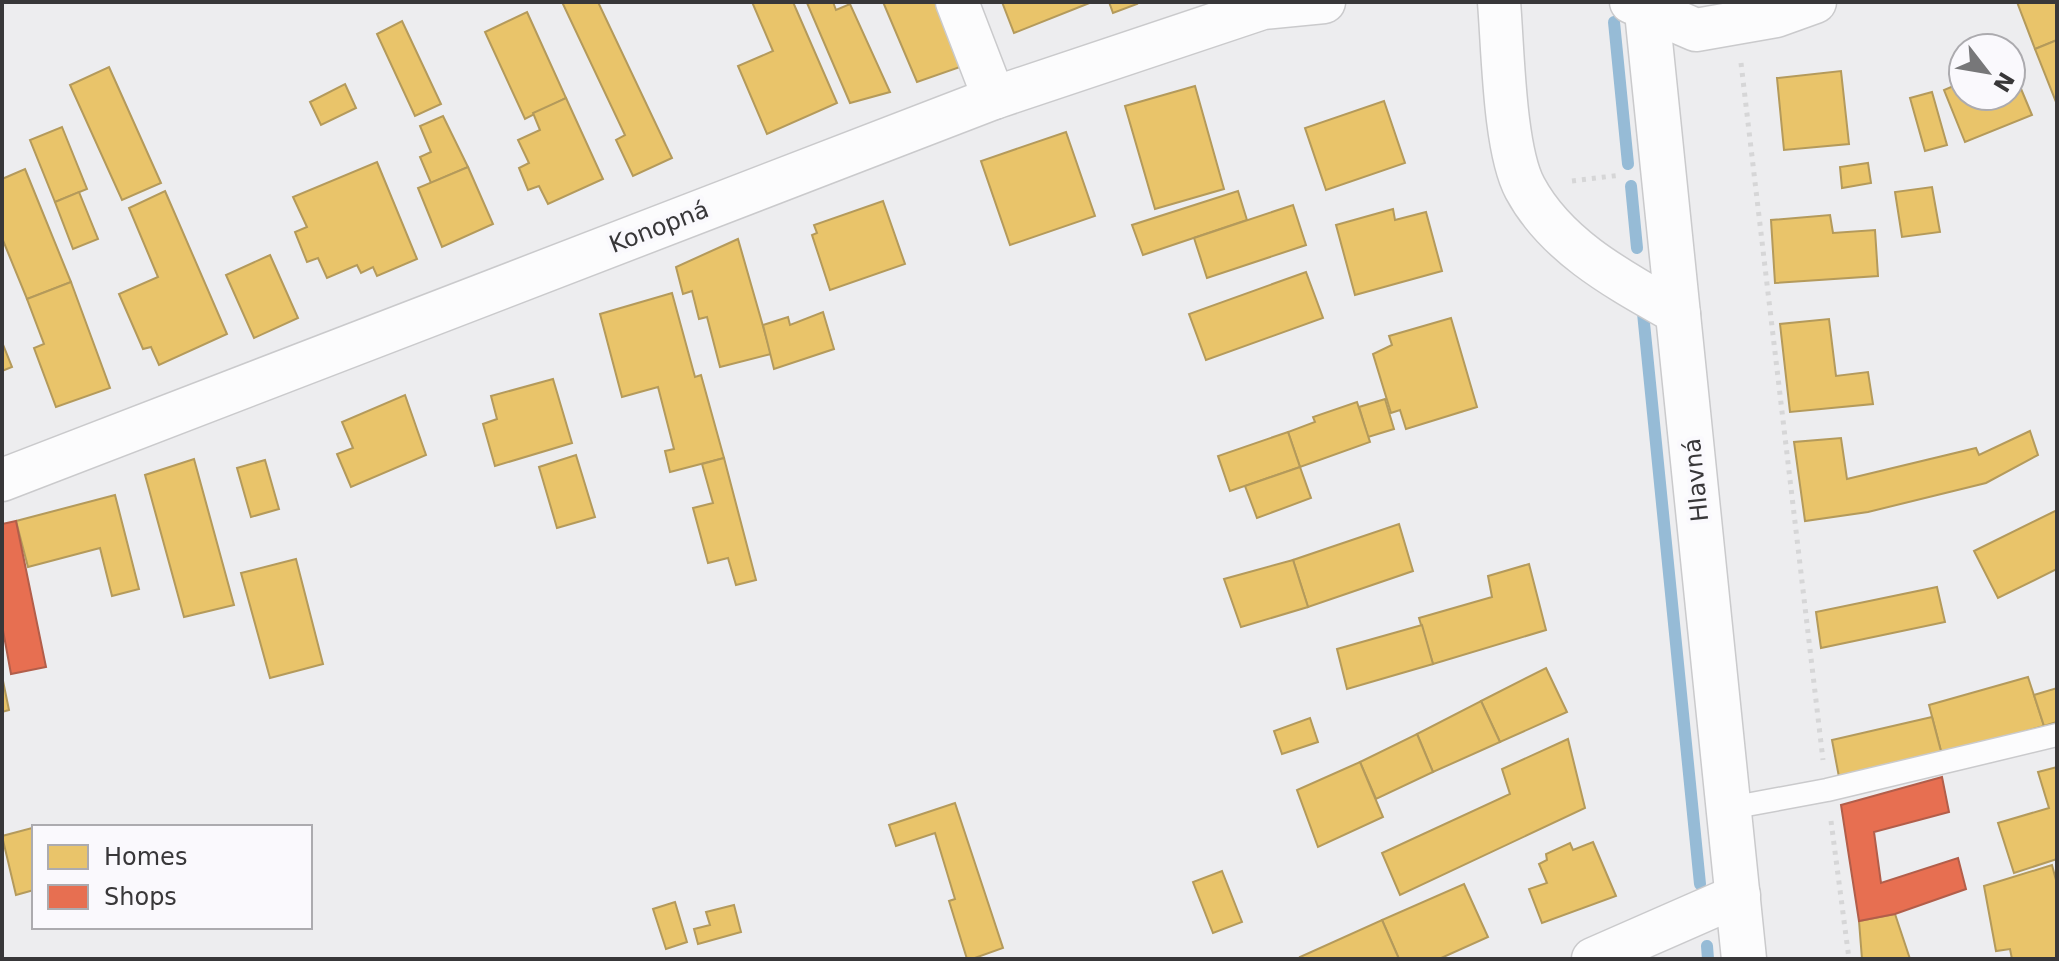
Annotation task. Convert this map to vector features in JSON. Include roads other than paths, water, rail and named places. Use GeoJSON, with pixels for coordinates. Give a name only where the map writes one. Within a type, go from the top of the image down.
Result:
{"type":"FeatureCollection","features":[{"type":"Feature","properties":{"kind":"street"},"geometry":{"type":"LineString","coordinates":[[957,2],[994,98]]}},
{"type":"Feature","properties":{"kind":"street","name":"Konopná"},"geometry":{"type":"LineString","coordinates":[[2,480],[994,98],[1263,8],[1324,2]]}},
{"type":"Feature","properties":{"kind":"street"},"geometry":{"type":"LineString","coordinates":[[1499,2],[1509,129],[1524,186],[1548,222],[1606,272],[1679,314]]}},
{"type":"Feature","properties":{"kind":"street"},"geometry":{"type":"LineString","coordinates":[[1642,3],[1696,30],[1736,24],[1815,2]]}},
{"type":"Feature","properties":{"kind":"street","name":"Hlavná"},"geometry":{"type":"LineString","coordinates":[[1642,3],[1679,314],[1744,959]]}},
{"type":"Feature","properties":{"kind":"street"},"geometry":{"type":"LineString","coordinates":[[1593,959],[1739,895]]}},
{"type":"Feature","properties":{"kind":"lane"},"geometry":{"type":"LineString","coordinates":[[1730,808],[1827,790],[2057,735]]}},
{"type":"Feature","properties":{"kind":"waterway"},"geometry":{"type":"LineString","coordinates":[[1614,22],[1628,164]]}},
{"type":"Feature","properties":{"kind":"waterway"},"geometry":{"type":"LineString","coordinates":[[1631,186],[1637,248]]}},
{"type":"Feature","properties":{"kind":"waterway"},"geometry":{"type":"LineString","coordinates":[[1643,313],[1700,884]]}},
{"type":"Feature","properties":{"kind":"waterway"},"geometry":{"type":"LineString","coordinates":[[1707,946],[1708,959]]}}]}
